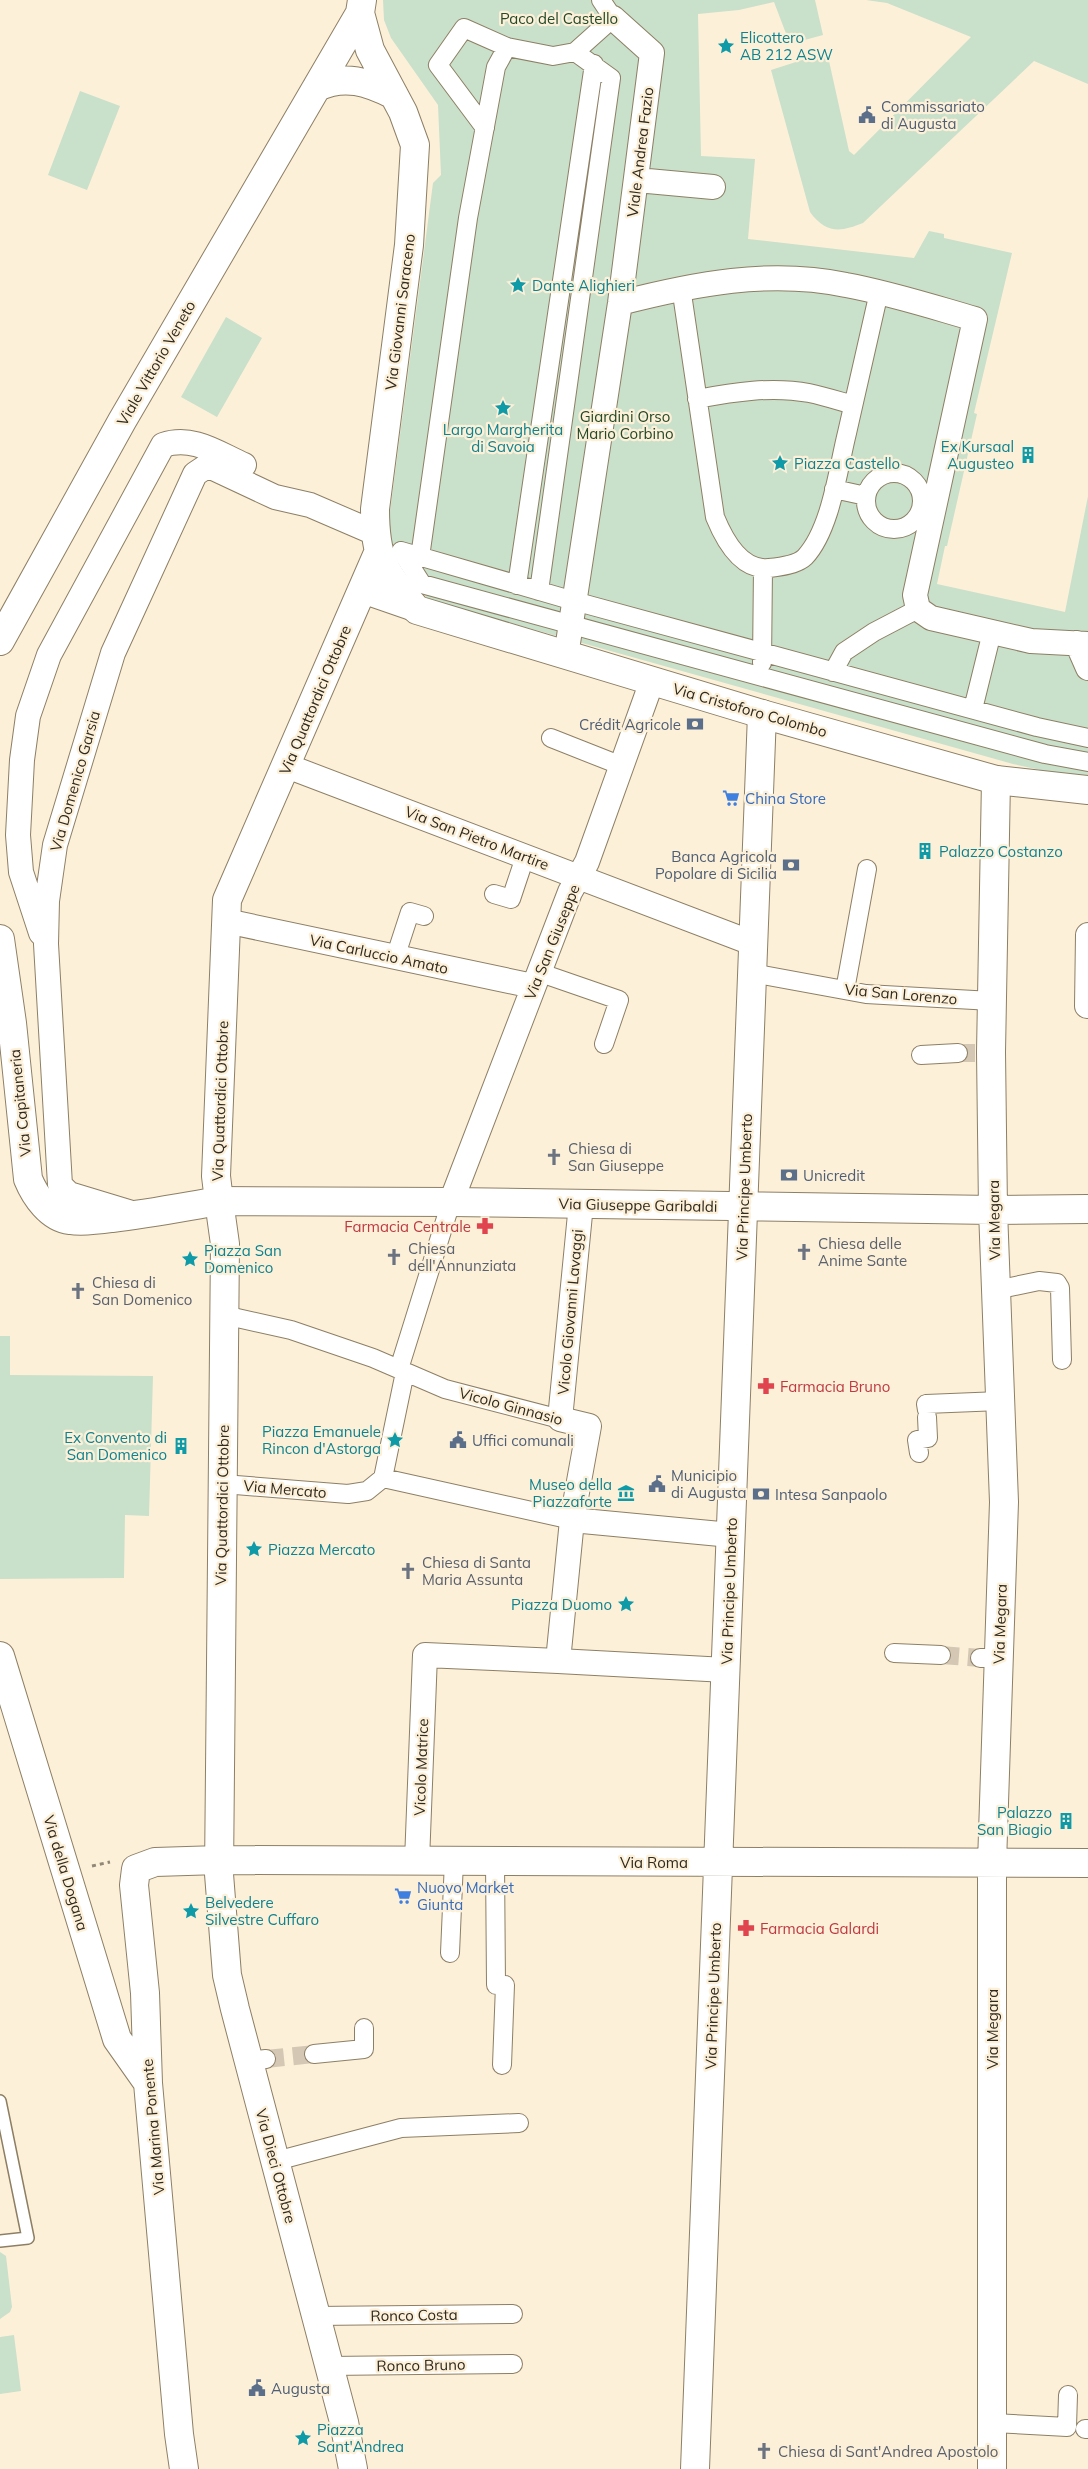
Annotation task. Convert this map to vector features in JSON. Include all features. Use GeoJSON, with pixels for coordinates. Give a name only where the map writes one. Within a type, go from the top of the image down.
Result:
{"type":"FeatureCollection","features":[{"type":"Feature","properties":{"kind":"street","name":"Viale Vittorio Veneto"},"geometry":{"type":"LineString","coordinates":[[0,642],[122,421],[317,87],[361,7]]}},
{"type":"Feature","properties":{"kind":"street","name":"Via Giovanni Saraceno"},"geometry":{"type":"LineString","coordinates":[[361,7],[370,50],[394,95],[415,145],[408,254],[375,509],[376,543]]}},
{"type":"Feature","properties":{"kind":"street"},"geometry":{"type":"LineString","coordinates":[[575,52],[607,9]]}},
{"type":"Feature","properties":{"kind":"street","name":"Viale Andrea Fazio"},"geometry":{"type":"LineString","coordinates":[[566,656],[620,303],[652,53],[607,9]]}},
{"type":"Feature","properties":{"kind":"street"},"geometry":{"type":"LineString","coordinates":[[485,128],[438,66],[464,28],[507,47],[553,56],[575,52],[611,78],[539,591]]}},
{"type":"Feature","properties":{"kind":"street"},"geometry":{"type":"LineString","coordinates":[[420,557],[468,218],[496,67],[507,47]]}},
{"type":"Feature","properties":{"kind":"street"},"geometry":{"type":"LineString","coordinates":[[517,585],[594,64]]}},
{"type":"Feature","properties":{"kind":"street"},"geometry":{"type":"LineString","coordinates":[[317,87],[330,81],[358,80],[394,95]]}},
{"type":"Feature","properties":{"kind":"street"},"geometry":{"type":"LineString","coordinates":[[637,180],[713,187]]}},
{"type":"Feature","properties":{"kind":"street"},"geometry":{"type":"LineString","coordinates":[[620,303],[681,287],[731,279],[787,278],[844,284],[976,319],[928,509],[915,595],[918,609],[931,618],[1031,641],[1083,644],[1088,668]]}},
{"type":"Feature","properties":{"kind":"street"},"geometry":{"type":"LineString","coordinates":[[681,287],[715,518],[723,536],[738,556],[763,568],[782,566],[804,559],[820,534],[834,488],[879,292]]}},
{"type":"Feature","properties":{"kind":"street"},"geometry":{"type":"LineString","coordinates":[[697,399],[737,392],[775,390],[808,393],[853,405]]}},
{"type":"Feature","properties":{"kind":"street"},"geometry":{"type":"LineString","coordinates":[[46,944],[22,872],[18,835],[22,760],[28,716],[49,655],[163,445],[177,440],[194,442],[282,483],[310,505],[376,543],[392,581],[417,610]]}},
{"type":"Feature","properties":{"kind":"street","name":"Via Domenico Garsia"},"geometry":{"type":"LineString","coordinates":[[74,1209],[69,1194],[60,1185],[46,944],[47,901],[55,845],[113,653],[195,474],[204,468],[213,468],[275,497],[310,505]]}},
{"type":"Feature","properties":{"kind":"street"},"geometry":{"type":"LineString","coordinates":[[894,473],[906,476],[916,484],[928,509],[907,527],[895,530],[883,527],[873,520],[867,508],[866,496],[872,484],[882,476],[894,473]]}},
{"type":"Feature","properties":{"kind":"street"},"geometry":{"type":"LineString","coordinates":[[834,488],[866,496]]}},
{"type":"Feature","properties":{"kind":"street","name":"Via Quattordici Ottobre"},"geometry":{"type":"LineString","coordinates":[[219,1860],[225,1244],[216,1176],[228,900],[362,591],[376,543]]}},
{"type":"Feature","properties":{"kind":"street"},"geometry":{"type":"LineString","coordinates":[[1088,738],[574,602],[401,551],[422,584],[570,626],[1045,754],[1088,762]]}},
{"type":"Feature","properties":{"kind":"street"},"geometry":{"type":"LineString","coordinates":[[761,677],[763,568]]}},
{"type":"Feature","properties":{"kind":"street"},"geometry":{"type":"LineString","coordinates":[[362,591],[417,610]]}},
{"type":"Feature","properties":{"kind":"street"},"geometry":{"type":"LineString","coordinates":[[833,672],[844,652],[874,632],[918,609]]}},
{"type":"Feature","properties":{"kind":"street","name":"Via Cristoforo Colombo"},"geometry":{"type":"LineString","coordinates":[[417,610],[652,682],[996,780],[1088,790]]}},
{"type":"Feature","properties":{"kind":"street"},"geometry":{"type":"LineString","coordinates":[[973,709],[992,632]]}},
{"type":"Feature","properties":{"kind":"street","name":"Via San Giuseppe"},"geometry":{"type":"LineString","coordinates":[[451,1202],[570,892],[587,862],[652,682]]}},
{"type":"Feature","properties":{"kind":"street","name":"Via Principe Umberto"},"geometry":{"type":"LineString","coordinates":[[695,2469],[762,714]]}},
{"type":"Feature","properties":{"kind":"street"},"geometry":{"type":"LineString","coordinates":[[551,738],[622,766]]}},
{"type":"Feature","properties":{"kind":"street","name":"Via San Pietro Martire"},"geometry":{"type":"LineString","coordinates":[[287,766],[752,943]]}},
{"type":"Feature","properties":{"kind":"street","name":"Via Megara"},"geometry":{"type":"LineString","coordinates":[[992,2469],[992,1863],[989,1658],[1004,1502],[993,1210],[983,1052],[992,1001],[996,780]]}},
{"type":"Feature","properties":{"kind":"street"},"geometry":{"type":"LineString","coordinates":[[494,894],[511,899],[525,857]]}},
{"type":"Feature","properties":{"kind":"street"},"geometry":{"type":"LineString","coordinates":[[845,990],[867,870]]}},
{"type":"Feature","properties":{"kind":"street"},"geometry":{"type":"LineString","coordinates":[[395,958],[410,912],[424,916]]}},
{"type":"Feature","properties":{"kind":"street","name":"Via Carluccio Amato"},"geometry":{"type":"LineString","coordinates":[[226,921],[395,958],[536,979]]}},
{"type":"Feature","properties":{"kind":"street"},"geometry":{"type":"LineString","coordinates":[[1087,1006],[1088,935]]}},
{"type":"Feature","properties":{"kind":"street","name":"Via Capitaneria"},"geometry":{"type":"LineString","coordinates":[[1,957],[28,1179],[34,1194],[47,1208],[74,1209]]}},
{"type":"Feature","properties":{"kind":"street","name":"Via San Lorenzo"},"geometry":{"type":"LineString","coordinates":[[752,973],[866,994],[992,1001]]}},
{"type":"Feature","properties":{"kind":"street"},"geometry":{"type":"LineString","coordinates":[[536,979],[619,1000],[604,1044]]}},
{"type":"Feature","properties":{"kind":"street"},"geometry":{"type":"LineString","coordinates":[[921,1055],[958,1053]]}},
{"type":"Feature","properties":{"kind":"street","name":"Via Giuseppe Garibaldi"},"geometry":{"type":"LineString","coordinates":[[74,1209],[139,1215],[219,1201],[451,1202],[993,1210],[1088,1209]]}},
{"type":"Feature","properties":{"kind":"street"},"geometry":{"type":"LineString","coordinates":[[451,1202],[402,1367],[383,1478],[574,1511],[731,1535]]}},
{"type":"Feature","properties":{"kind":"street","name":"Vicolo Giovanni Lavaggi"},"geometry":{"type":"LineString","coordinates":[[560,1419],[581,1204]]}},
{"type":"Feature","properties":{"kind":"street"},"geometry":{"type":"LineString","coordinates":[[996,1290],[1039,1281],[1057,1283],[1060,1288],[1062,1360]]}},
{"type":"Feature","properties":{"kind":"street","name":"Vicolo Ginnasio"},"geometry":{"type":"LineString","coordinates":[[224,1315],[291,1330],[402,1367],[445,1389],[589,1426],[574,1511]]}},
{"type":"Feature","properties":{"kind":"street"},"geometry":{"type":"LineString","coordinates":[[920,1453],[917,1440],[928,1438],[926,1404],[1000,1400]]}},
{"type":"Feature","properties":{"kind":"street","name":"Via Mercato"},"geometry":{"type":"LineString","coordinates":[[223,1484],[348,1494],[367,1491],[383,1478]]}},
{"type":"Feature","properties":{"kind":"street"},"geometry":{"type":"LineString","coordinates":[[574,1511],[558,1661],[726,1670]]}},
{"type":"Feature","properties":{"kind":"street"},"geometry":{"type":"LineString","coordinates":[[894,1653],[941,1655]]}},
{"type":"Feature","properties":{"kind":"street","name":"Vicolo Matrice"},"geometry":{"type":"LineString","coordinates":[[417,1861],[425,1655],[558,1661]]}},
{"type":"Feature","properties":{"kind":"street","name":"Via della Dogana"},"geometry":{"type":"LineString","coordinates":[[0,1656],[117,2039],[148,2082]]}},
{"type":"Feature","properties":{"kind":"street","name":"Via Roma"},"geometry":{"type":"LineString","coordinates":[[219,1860],[1088,1863]]}},
{"type":"Feature","properties":{"kind":"street","name":"Via Dieci Ottobre"},"geometry":{"type":"LineString","coordinates":[[219,1860],[227,1975],[257,2060],[276,2161],[344,2422],[353,2469]]}},
{"type":"Feature","properties":{"kind":"street","name":"Via Marina Ponente"},"geometry":{"type":"LineString","coordinates":[[184,2469],[179,2434],[148,2082],[144,1993],[134,1885],[136,1869],[156,1862],[219,1860]]}},
{"type":"Feature","properties":{"kind":"street"},"geometry":{"type":"LineString","coordinates":[[450,1952],[454,1861]]}},
{"type":"Feature","properties":{"kind":"street"},"geometry":{"type":"LineString","coordinates":[[495,1861],[496,1985],[505,1986],[502,2065]]}},
{"type":"Feature","properties":{"kind":"street"},"geometry":{"type":"LineString","coordinates":[[314,2054],[364,2049],[364,2028]]}},
{"type":"Feature","properties":{"kind":"street"},"geometry":{"type":"LineString","coordinates":[[276,2161],[401,2128],[519,2122]]}},
{"type":"Feature","properties":{"kind":"street","name":"Ronco Costa"},"geometry":{"type":"LineString","coordinates":[[315,2316],[513,2314]]}},
{"type":"Feature","properties":{"kind":"street","name":"Ronco Bruno"},"geometry":{"type":"LineString","coordinates":[[328,2366],[513,2364]]}},
{"type":"Feature","properties":{"kind":"street"},"geometry":{"type":"LineString","coordinates":[[993,2423],[1079,2428],[1068,2395]]}},
{"type":"Feature","properties":{"kind":"lane"},"geometry":{"type":"LineString","coordinates":[[0,2102],[28,2238],[0,2241]]}},
{"type":"Feature","properties":{"kind":"green space","name":"Giardini Orso Mario Corbino"},"geometry":{"type":"Polygon","coordinates":[[[383,0],[815,0],[823,35],[790,44],[774,2],[739,10],[698,14],[701,156],[755,159],[748,239],[914,258],[929,231],[944,234],[944,238],[1012,253],[974,413],[977,414],[937,584],[1065,612],[1088,496],[1088,780],[1013,764],[429,600],[410,577],[387,534],[433,183],[441,175],[438,105],[391,38],[384,20],[383,0]]]}},
{"type":"Feature","properties":{"kind":"green space"},"geometry":{"type":"Polygon","coordinates":[[[866,0],[1088,0],[1088,84],[1034,61],[863,223],[841,229],[828,228],[810,212],[771,70],[827,52],[849,151],[854,155],[971,37],[887,3],[866,0]]]}},
{"type":"Feature","properties":{"kind":"green space"},"geometry":{"type":"Polygon","coordinates":[[[80,91],[120,106],[87,190],[48,175],[80,91]]]}},
{"type":"Feature","properties":{"kind":"green space"},"geometry":{"type":"Polygon","coordinates":[[[226,317],[262,338],[217,417],[181,397],[226,317]]]}},
{"type":"Feature","properties":{"kind":"green space"},"geometry":{"type":"Polygon","coordinates":[[[0,1336],[10,1336],[10,1375],[153,1376],[149,1516],[125,1515],[124,1578],[0,1579],[0,1336]]]}},
{"type":"Feature","properties":{"kind":"green space"},"geometry":{"type":"Polygon","coordinates":[[[0,2252],[6,2256],[12,2307],[10,2312],[0,2319],[0,2252]]]}},
{"type":"Feature","properties":{"kind":"green space"},"geometry":{"type":"Polygon","coordinates":[[[14,2335],[21,2391],[0,2394],[0,2337],[14,2335]]]}},
{"type":"Feature","properties":{"kind":"tunnel"},"geometry":{"type":"LineString","coordinates":[[958,1053],[975,1053]]}},
{"type":"Feature","properties":{"kind":"tunnel"},"geometry":{"type":"LineString","coordinates":[[941,1655],[980,1658]]}},
{"type":"Feature","properties":{"kind":"tunnel"},"geometry":{"type":"LineString","coordinates":[[266,2059],[314,2054]]}},
{"type":"Feature","properties":{"kind":"place","name":"Elicottero AB 212 ASW"},"geometry":{"type":"Point","coordinates":[726,46]}},
{"type":"Feature","properties":{"kind":"place","name":"Commissariato di Augusta"},"geometry":{"type":"Point","coordinates":[867,115]}},
{"type":"Feature","properties":{"kind":"place","name":"Dante Alighieri"},"geometry":{"type":"Point","coordinates":[518,285]}},
{"type":"Feature","properties":{"kind":"place","name":"Largo Margherita di Savoia"},"geometry":{"type":"Point","coordinates":[503,408]}},
{"type":"Feature","properties":{"kind":"place","name":"Ex Kursaal Augusteo"},"geometry":{"type":"Point","coordinates":[1028,455]}},
{"type":"Feature","properties":{"kind":"place","name":"Piazza Castello"},"geometry":{"type":"Point","coordinates":[780,463]}},
{"type":"Feature","properties":{"kind":"place","name":"Crédit Agricole"},"geometry":{"type":"Point","coordinates":[695,724]}},
{"type":"Feature","properties":{"kind":"place","name":"China Store"},"geometry":{"type":"Point","coordinates":[731,798]}},
{"type":"Feature","properties":{"kind":"place","name":"Palazzo Costanzo"},"geometry":{"type":"Point","coordinates":[925,851]}},
{"type":"Feature","properties":{"kind":"place","name":"Banca Agricola Popolare di Sicilia"},"geometry":{"type":"Point","coordinates":[791,865]}},
{"type":"Feature","properties":{"kind":"place","name":"Chiesa di San Giuseppe"},"geometry":{"type":"Point","coordinates":[554,1157]}},
{"type":"Feature","properties":{"kind":"place","name":"Unicredit"},"geometry":{"type":"Point","coordinates":[789,1175]}},
{"type":"Feature","properties":{"kind":"place","name":"Farmacia Centrale"},"geometry":{"type":"Point","coordinates":[485,1226]}},
{"type":"Feature","properties":{"kind":"place","name":"Chiesa delle Anime Sante"},"geometry":{"type":"Point","coordinates":[804,1252]}},
{"type":"Feature","properties":{"kind":"place","name":"Chiesa dell'Annunziata"},"geometry":{"type":"Point","coordinates":[394,1257]}},
{"type":"Feature","properties":{"kind":"place","name":"Piazza San Domenico"},"geometry":{"type":"Point","coordinates":[190,1259]}},
{"type":"Feature","properties":{"kind":"place","name":"Chiesa di San Domenico"},"geometry":{"type":"Point","coordinates":[78,1291]}},
{"type":"Feature","properties":{"kind":"place","name":"Farmacia Bruno"},"geometry":{"type":"Point","coordinates":[766,1386]}},
{"type":"Feature","properties":{"kind":"place","name":"Piazza Emanuele Rincon d'Astorga"},"geometry":{"type":"Point","coordinates":[395,1440]}},
{"type":"Feature","properties":{"kind":"place","name":"Uffici comunali"},"geometry":{"type":"Point","coordinates":[458,1440]}},
{"type":"Feature","properties":{"kind":"place","name":"Ex Convento di San Domenico"},"geometry":{"type":"Point","coordinates":[181,1446]}},
{"type":"Feature","properties":{"kind":"place","name":"Municipio di Augusta"},"geometry":{"type":"Point","coordinates":[657,1484]}},
{"type":"Feature","properties":{"kind":"place","name":"Museo della Piazzaforte"},"geometry":{"type":"Point","coordinates":[626,1493]}},
{"type":"Feature","properties":{"kind":"place","name":"Intesa Sanpaolo"},"geometry":{"type":"Point","coordinates":[761,1494]}},
{"type":"Feature","properties":{"kind":"place","name":"Piazza Mercato"},"geometry":{"type":"Point","coordinates":[254,1549]}},
{"type":"Feature","properties":{"kind":"place","name":"Chiesa di Santa Maria Assunta"},"geometry":{"type":"Point","coordinates":[408,1571]}},
{"type":"Feature","properties":{"kind":"place","name":"Piazza Duomo"},"geometry":{"type":"Point","coordinates":[626,1604]}},
{"type":"Feature","properties":{"kind":"place","name":"Palazzo San Biagio"},"geometry":{"type":"Point","coordinates":[1066,1821]}},
{"type":"Feature","properties":{"kind":"place","name":"Nuovo Market Giunta"},"geometry":{"type":"Point","coordinates":[403,1896]}},
{"type":"Feature","properties":{"kind":"place","name":"Belvedere Silvestre Cuffaro"},"geometry":{"type":"Point","coordinates":[191,1911]}},
{"type":"Feature","properties":{"kind":"place","name":"Farmacia Galardi"},"geometry":{"type":"Point","coordinates":[746,1928]}},
{"type":"Feature","properties":{"kind":"place","name":"Augusta"},"geometry":{"type":"Point","coordinates":[257,2388]}},
{"type":"Feature","properties":{"kind":"place","name":"Piazza Sant'Andrea"},"geometry":{"type":"Point","coordinates":[303,2438]}},
{"type":"Feature","properties":{"kind":"place","name":"Chiesa di Sant'Andrea Apostolo"},"geometry":{"type":"Point","coordinates":[764,2451]}},
{"type":"Feature","properties":{"kind":"park label","name":"Paco del Castello"},"geometry":{"type":"Point","coordinates":[559,18]}}]}
